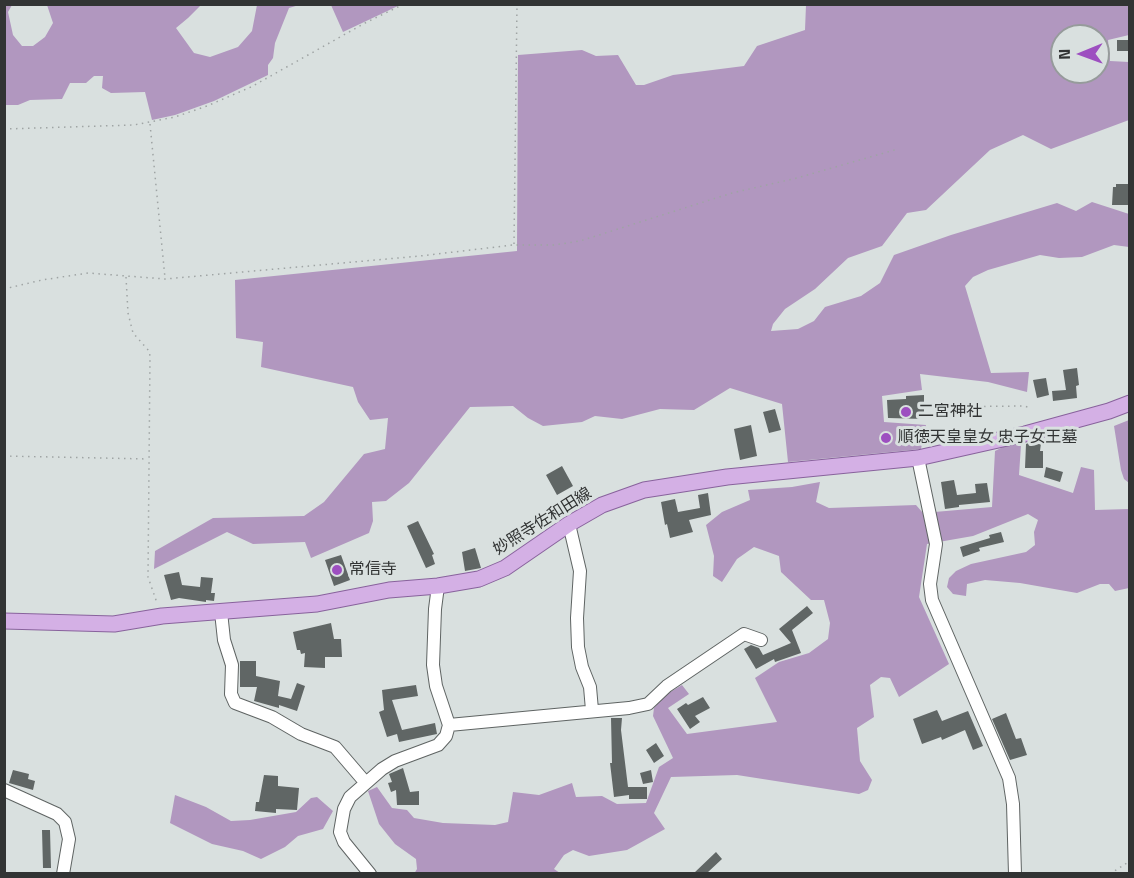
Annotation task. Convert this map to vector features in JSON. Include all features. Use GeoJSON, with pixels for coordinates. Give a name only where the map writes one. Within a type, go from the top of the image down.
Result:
{"type":"FeatureCollection","features":[{"type":"Feature","properties":{"kind":"main road","name":"妙照寺佐和田線"},"geometry":{"type":"LineString","coordinates":[[4,621],[114,624],[162,616],[316,604],[389,590],[438,586],[478,579],[505,568],[569,524],[602,505],[644,490],[727,477],[918,458],[1025,434],[1130,403]]}},
{"type":"Feature","properties":{"kind":"street"},"geometry":{"type":"LineString","coordinates":[[918,458],[936,544],[930,585],[932,600],[1009,778],[1013,804],[1015,873]]}},
{"type":"Feature","properties":{"kind":"street"},"geometry":{"type":"LineString","coordinates":[[569,524],[580,572],[578,647],[582,667],[590,687],[592,710]]}},
{"type":"Feature","properties":{"kind":"street"},"geometry":{"type":"LineString","coordinates":[[370,873],[344,842],[340,832],[344,809],[350,797],[365,782],[395,761],[438,745],[446,736],[449,724],[436,686],[433,665],[438,586]]}},
{"type":"Feature","properties":{"kind":"street"},"geometry":{"type":"LineString","coordinates":[[221,612],[224,640],[232,664],[231,694],[235,703],[272,717],[301,734],[335,747],[365,782]]}},
{"type":"Feature","properties":{"kind":"street"},"geometry":{"type":"LineString","coordinates":[[449,724],[629,708],[648,704],[667,686],[744,634],[761,640]]}},
{"type":"Feature","properties":{"kind":"street"},"geometry":{"type":"LineString","coordinates":[[4,790],[57,814],[65,822],[69,839],[63,873]]}},
{"type":"Feature","properties":{"kind":"path"},"geometry":{"type":"LineString","coordinates":[[4,129],[150,123],[207,106],[235,94],[404,4]]}},
{"type":"Feature","properties":{"kind":"path"},"geometry":{"type":"LineString","coordinates":[[513,245],[517,4]]}},
{"type":"Feature","properties":{"kind":"path"},"geometry":{"type":"LineString","coordinates":[[150,123],[165,279]]}},
{"type":"Feature","properties":{"kind":"path"},"geometry":{"type":"LineString","coordinates":[[4,289],[88,273],[165,279],[420,256],[513,245],[554,245],[580,241],[732,193],[797,178],[898,149]]}},
{"type":"Feature","properties":{"kind":"path"},"geometry":{"type":"LineString","coordinates":[[126,276],[128,313],[133,333],[149,351],[150,357],[148,577],[162,616]]}},
{"type":"Feature","properties":{"kind":"path"},"geometry":{"type":"LineString","coordinates":[[924,408],[1031,408]]}},
{"type":"Feature","properties":{"kind":"path"},"geometry":{"type":"LineString","coordinates":[[4,456],[148,459]]}},
{"type":"Feature","properties":{"kind":"path"},"geometry":{"type":"LineString","coordinates":[[1110,873],[1130,861]]}},
{"type":"Feature","properties":{"kind":"shaded area"},"geometry":{"type":"Polygon","coordinates":[[[5,4],[12,5],[8,12],[13,35],[22,46],[33,46],[45,37],[53,23],[47,5],[201,5],[176,28],[194,53],[210,57],[238,47],[252,31],[257,5],[299,5],[289,8],[275,43],[273,58],[268,65],[268,75],[214,101],[175,115],[152,120],[145,92],[111,93],[102,88],[103,76],[94,76],[86,83],[70,83],[62,99],[30,100],[18,105],[5,105],[5,4]]]}},
{"type":"Feature","properties":{"kind":"shaded area"},"geometry":{"type":"Polygon","coordinates":[[[331,5],[400,5],[343,32],[331,5]]]}},
{"type":"Feature","properties":{"kind":"shaded area"},"geometry":{"type":"Polygon","coordinates":[[[806,5],[1129,5],[1129,35],[1110,40],[1110,24],[1050,24],[1050,84],[1110,84],[1110,61],[1129,62],[1129,120],[1051,149],[1023,135],[990,150],[926,210],[907,213],[882,246],[848,258],[815,289],[785,309],[773,324],[771,331],[798,329],[814,321],[825,307],[861,296],[880,283],[894,255],[951,235],[1057,203],[1076,211],[1092,202],[1129,214],[1129,247],[1114,245],[1082,257],[1059,258],[1040,255],[988,270],[973,277],[965,286],[991,373],[1029,372],[1027,392],[988,382],[920,374],[922,390],[882,396],[884,422],[926,425],[921,449],[788,462],[782,404],[730,388],[694,410],[660,409],[622,419],[595,416],[582,422],[543,426],[513,406],[470,407],[409,483],[386,501],[372,502],[373,521],[369,533],[311,558],[305,542],[253,544],[227,532],[154,569],[155,551],[213,518],[304,516],[324,502],[364,454],[385,449],[388,418],[370,420],[358,402],[353,387],[261,367],[263,342],[236,338],[235,280],[517,251],[518,55],[582,50],[596,56],[618,55],[636,85],[644,85],[673,75],[744,66],[757,46],[805,30],[806,5]]]}},
{"type":"Feature","properties":{"kind":"shaded area"},"geometry":{"type":"Polygon","coordinates":[[[1130,420],[1129,483],[1124,479],[1121,470],[1114,426],[1130,420]]]}},
{"type":"Feature","properties":{"kind":"shaded area"},"geometry":{"type":"Polygon","coordinates":[[[1007,445],[1021,445],[1019,475],[1073,493],[1081,467],[1094,470],[1095,510],[1129,509],[1129,588],[1115,591],[1109,584],[1100,584],[1077,593],[1020,583],[985,580],[967,584],[966,596],[953,594],[947,587],[949,578],[956,571],[971,564],[1026,552],[1035,545],[1034,532],[1038,520],[1028,514],[973,536],[927,544],[919,597],[949,664],[899,697],[890,678],[881,677],[870,685],[874,717],[857,728],[860,761],[872,780],[868,790],[859,794],[737,775],[671,777],[654,813],[665,829],[627,850],[589,856],[573,850],[564,855],[554,869],[560,873],[414,874],[417,869],[416,859],[395,844],[379,824],[368,791],[377,787],[392,808],[407,810],[414,818],[443,823],[495,825],[508,822],[513,792],[539,795],[572,783],[576,797],[602,796],[617,804],[646,803],[659,767],[673,758],[653,716],[654,708],[665,695],[682,685],[689,694],[668,708],[687,734],[777,722],[755,678],[779,662],[809,653],[828,639],[830,623],[824,600],[811,600],[781,572],[779,556],[754,547],[737,559],[722,582],[713,576],[714,556],[706,525],[722,512],[750,500],[748,490],[792,487],[820,482],[816,502],[829,508],[916,505],[923,513],[992,507],[995,451],[1007,445]]]}},
{"type":"Feature","properties":{"kind":"shaded area"},"geometry":{"type":"Polygon","coordinates":[[[175,795],[206,807],[231,821],[296,812],[311,798],[317,797],[333,811],[323,829],[298,836],[285,847],[261,859],[243,851],[212,844],[170,823],[175,795]]]}},
{"type":"Feature","properties":{"kind":"building"},"geometry":{"type":"Polygon","coordinates":[[[1117,40],[1130,40],[1130,51],[1117,51],[1117,40]]]}},
{"type":"Feature","properties":{"kind":"building"},"geometry":{"type":"Polygon","coordinates":[[[1116,184],[1130,184],[1130,205],[1112,205],[1113,187],[1116,187],[1116,184]]]}},
{"type":"Feature","properties":{"kind":"building"},"geometry":{"type":"Polygon","coordinates":[[[1077,368],[1079,385],[1076,386],[1077,398],[1053,401],[1052,391],[1066,390],[1063,370],[1077,368]]]}},
{"type":"Feature","properties":{"kind":"building"},"geometry":{"type":"Polygon","coordinates":[[[1046,378],[1049,395],[1037,398],[1033,380],[1046,378]]]}},
{"type":"Feature","properties":{"kind":"building","name":"二宮神社"},"geometry":{"type":"Polygon","coordinates":[[[924,395],[924,419],[888,418],[887,400],[924,395]]]}},
{"type":"Feature","properties":{"kind":"building"},"geometry":{"type":"Polygon","coordinates":[[[775,409],[781,430],[769,433],[763,412],[775,409]]]}},
{"type":"Feature","properties":{"kind":"building"},"geometry":{"type":"Polygon","coordinates":[[[751,425],[757,456],[740,460],[734,429],[751,425]]]}},
{"type":"Feature","properties":{"kind":"building"},"geometry":{"type":"Polygon","coordinates":[[[1041,443],[1043,468],[1025,468],[1026,444],[1041,443]]]}},
{"type":"Feature","properties":{"kind":"building"},"geometry":{"type":"Polygon","coordinates":[[[562,466],[573,486],[557,495],[546,475],[562,466]]]}},
{"type":"Feature","properties":{"kind":"building"},"geometry":{"type":"Polygon","coordinates":[[[1046,467],[1063,472],[1060,482],[1044,477],[1046,467]]]}},
{"type":"Feature","properties":{"kind":"building"},"geometry":{"type":"Polygon","coordinates":[[[954,480],[957,495],[976,493],[975,484],[987,483],[990,502],[959,505],[959,507],[945,509],[941,482],[954,480]]]}},
{"type":"Feature","properties":{"kind":"building"},"geometry":{"type":"Polygon","coordinates":[[[708,493],[711,515],[689,520],[693,532],[670,538],[661,502],[675,499],[678,512],[700,508],[698,495],[708,493]]]}},
{"type":"Feature","properties":{"kind":"building"},"geometry":{"type":"Polygon","coordinates":[[[418,521],[434,554],[432,555],[435,564],[426,568],[407,526],[418,521]]]}},
{"type":"Feature","properties":{"kind":"building"},"geometry":{"type":"Polygon","coordinates":[[[1001,532],[1004,542],[979,548],[980,551],[963,557],[960,547],[990,538],[989,535],[1001,532]]]}},
{"type":"Feature","properties":{"kind":"building"},"geometry":{"type":"Polygon","coordinates":[[[475,548],[481,568],[465,571],[462,552],[475,548]]]}},
{"type":"Feature","properties":{"kind":"building","name":"常信寺"},"geometry":{"type":"Polygon","coordinates":[[[341,555],[350,580],[334,586],[325,560],[341,555]]]}},
{"type":"Feature","properties":{"kind":"building"},"geometry":{"type":"Polygon","coordinates":[[[179,572],[182,585],[200,587],[201,577],[213,578],[211,593],[215,593],[214,601],[179,598],[171,600],[164,575],[179,572]]]}},
{"type":"Feature","properties":{"kind":"building"},"geometry":{"type":"Polygon","coordinates":[[[807,606],[813,613],[792,630],[801,653],[775,662],[774,659],[756,669],[744,649],[751,645],[759,648],[763,655],[791,643],[779,629],[807,606]]]}},
{"type":"Feature","properties":{"kind":"building"},"geometry":{"type":"Polygon","coordinates":[[[331,623],[334,639],[341,639],[342,657],[325,657],[325,668],[304,667],[305,653],[301,654],[300,650],[297,650],[293,632],[331,623]]]}},
{"type":"Feature","properties":{"kind":"building"},"geometry":{"type":"Polygon","coordinates":[[[240,661],[256,661],[256,676],[280,681],[278,696],[291,699],[297,683],[305,686],[297,711],[254,701],[257,687],[240,687],[240,661]]]}},
{"type":"Feature","properties":{"kind":"building"},"geometry":{"type":"Polygon","coordinates":[[[416,685],[418,696],[392,700],[402,730],[435,723],[437,734],[399,742],[397,734],[387,737],[379,712],[384,710],[382,690],[416,685]]]}},
{"type":"Feature","properties":{"kind":"building"},"geometry":{"type":"Polygon","coordinates":[[[703,697],[710,708],[695,716],[700,722],[690,729],[677,709],[703,697]]]}},
{"type":"Feature","properties":{"kind":"building"},"geometry":{"type":"Polygon","coordinates":[[[937,710],[942,721],[968,711],[983,746],[973,750],[965,730],[942,740],[941,737],[922,744],[913,719],[937,710]]]}},
{"type":"Feature","properties":{"kind":"building"},"geometry":{"type":"Polygon","coordinates":[[[1006,713],[1016,739],[1021,738],[1027,755],[1010,760],[992,719],[1006,713]]]}},
{"type":"Feature","properties":{"kind":"building"},"geometry":{"type":"Polygon","coordinates":[[[611,718],[622,718],[621,730],[628,787],[647,787],[647,799],[629,799],[629,795],[614,797],[610,763],[612,763],[611,718]]]}},
{"type":"Feature","properties":{"kind":"building"},"geometry":{"type":"Polygon","coordinates":[[[656,743],[664,756],[654,763],[646,750],[656,743]]]}},
{"type":"Feature","properties":{"kind":"building"},"geometry":{"type":"Polygon","coordinates":[[[403,768],[410,792],[419,791],[419,805],[397,805],[396,790],[391,792],[388,783],[392,782],[389,774],[403,768]]]}},
{"type":"Feature","properties":{"kind":"building"},"geometry":{"type":"Polygon","coordinates":[[[13,770],[29,774],[28,779],[35,781],[33,790],[9,783],[13,770]]]}},
{"type":"Feature","properties":{"kind":"building"},"geometry":{"type":"Polygon","coordinates":[[[651,770],[653,782],[643,784],[640,773],[651,770]]]}},
{"type":"Feature","properties":{"kind":"building"},"geometry":{"type":"Polygon","coordinates":[[[264,775],[278,776],[278,786],[299,788],[297,810],[276,809],[276,813],[255,811],[264,775]]]}},
{"type":"Feature","properties":{"kind":"building"},"geometry":{"type":"Polygon","coordinates":[[[42,830],[50,830],[51,868],[43,868],[42,830]]]}},
{"type":"Feature","properties":{"kind":"building"},"geometry":{"type":"Polygon","coordinates":[[[716,852],[722,859],[707,873],[694,873],[716,852]]]}},
{"type":"Feature","properties":{"kind":"place","name":"二宮神社"},"geometry":{"type":"Point","coordinates":[906,412]}},
{"type":"Feature","properties":{"kind":"place","name":"順徳天皇皇女 忠子女王墓"},"geometry":{"type":"Point","coordinates":[886,438]}},
{"type":"Feature","properties":{"kind":"place","name":"常信寺"},"geometry":{"type":"Point","coordinates":[337,570]}}]}
